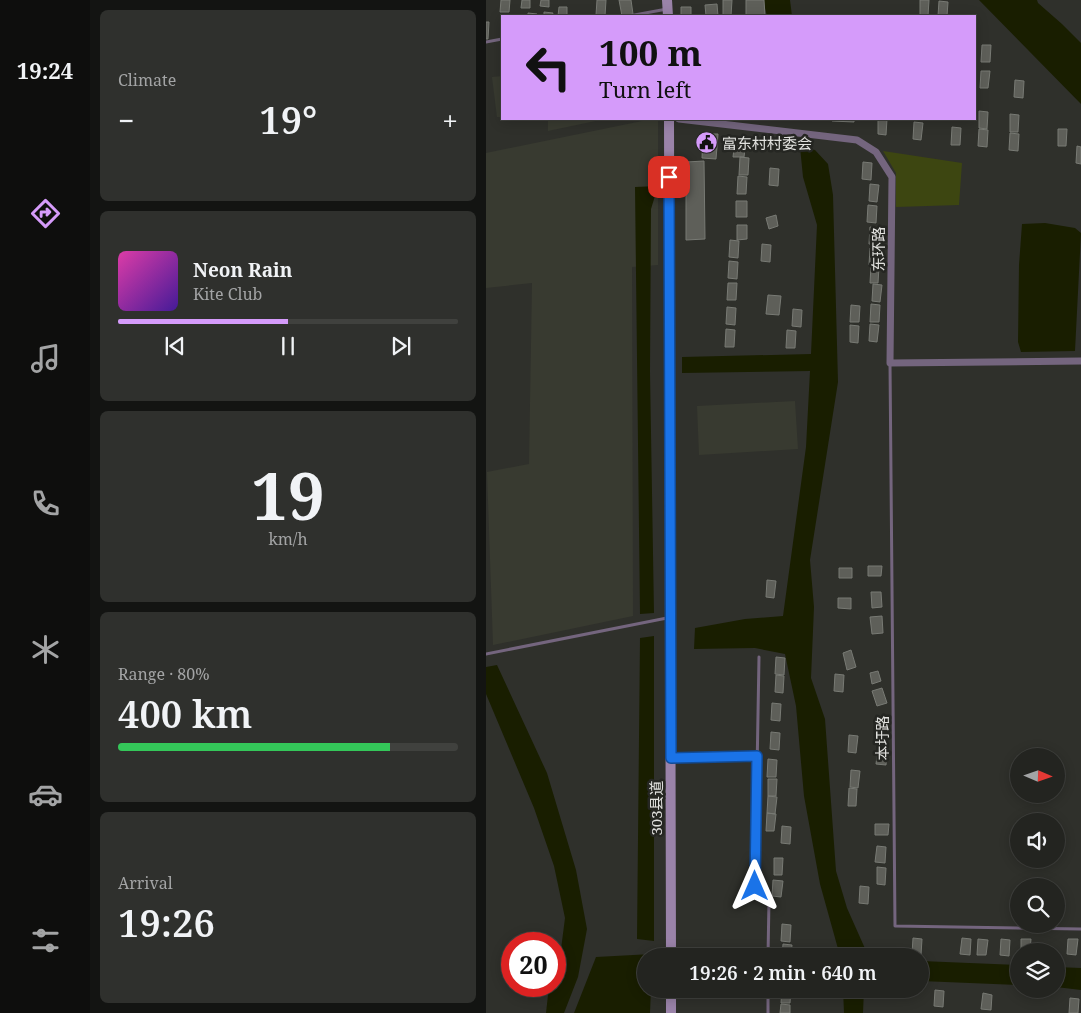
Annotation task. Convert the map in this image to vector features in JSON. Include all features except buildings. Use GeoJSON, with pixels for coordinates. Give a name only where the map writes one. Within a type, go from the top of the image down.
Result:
{"type":"FeatureCollection","features":[{"type":"Feature","properties":{"kind":"main road","name":"303县道"},"geometry":{"type":"LineString","coordinates":[[669,120],[671,948]]}},
{"type":"Feature","properties":{"kind":"main road"},"geometry":{"type":"LineString","coordinates":[[671,998],[671,1013]]}},
{"type":"Feature","properties":{"kind":"street","name":"东环路"},"geometry":{"type":"LineString","coordinates":[[687,120],[857,140],[876,152],[892,177],[890,363]]}},
{"type":"Feature","properties":{"kind":"street"},"geometry":{"type":"LineString","coordinates":[[890,363],[1081,361]]}},
{"type":"Feature","properties":{"kind":"lane"},"geometry":{"type":"LineString","coordinates":[[634,15],[668,8]]}},
{"type":"Feature","properties":{"kind":"lane"},"geometry":{"type":"LineString","coordinates":[[486,42],[501,40]]}},
{"type":"Feature","properties":{"kind":"lane","name":"本圩路"},"geometry":{"type":"LineString","coordinates":[[890,363],[895,926],[1081,928]]}},
{"type":"Feature","properties":{"kind":"lane"},"geometry":{"type":"LineString","coordinates":[[486,654],[671,618]]}},
{"type":"Feature","properties":{"kind":"lane"},"geometry":{"type":"LineString","coordinates":[[759,657],[755,886],[768,900],[768,948]]}},
{"type":"Feature","properties":{"kind":"lane"},"geometry":{"type":"LineString","coordinates":[[671,758],[757,756]]}},
{"type":"Feature","properties":{"kind":"lane"},"geometry":{"type":"LineString","coordinates":[[768,998],[768,1013]]}},
{"type":"Feature","properties":{"kind":"shaded area"},"geometry":{"type":"Polygon","coordinates":[[[763,0],[790,0],[792,15],[767,15],[763,0]]]}},
{"type":"Feature","properties":{"kind":"shaded area"},"geometry":{"type":"Polygon","coordinates":[[[979,0],[1037,0],[1081,43],[1081,104],[979,0]]]}},
{"type":"Feature","properties":{"kind":"shaded area"},"geometry":{"type":"Polygon","coordinates":[[[501,76],[501,117],[497,117],[492,77],[501,76]]]}},
{"type":"Feature","properties":{"kind":"shaded area"},"geometry":{"type":"Polygon","coordinates":[[[548,120],[600,120],[548,131],[548,120]]]}},
{"type":"Feature","properties":{"kind":"shaded area"},"geometry":{"type":"Polygon","coordinates":[[[647,120],[658,120],[658,265],[632,267],[633,616],[493,645],[487,472],[529,464],[532,283],[486,288],[486,153],[647,120]]]}},
{"type":"Feature","properties":{"kind":"shaded area"},"geometry":{"type":"Polygon","coordinates":[[[718,120],[736,120],[717,123],[718,120]]]}},
{"type":"Feature","properties":{"kind":"shaded area"},"geometry":{"type":"Polygon","coordinates":[[[800,147],[815,150],[828,164],[833,195],[838,382],[810,560],[814,607],[811,678],[825,719],[836,871],[847,908],[865,948],[838,948],[820,884],[804,796],[796,706],[785,654],[755,648],[694,649],[695,628],[745,619],[783,616],[806,447],[810,371],[682,373],[682,357],[811,354],[817,225],[803,177],[800,147]]]}},
{"type":"Feature","properties":{"kind":"shaded area"},"geometry":{"type":"Polygon","coordinates":[[[658,186],[651,209],[650,372],[654,613],[640,614],[635,187],[658,186]]]}},
{"type":"Feature","properties":{"kind":"shaded area"},"geometry":{"type":"Polygon","coordinates":[[[1045,223],[1075,228],[1081,233],[1075,351],[1021,352],[1018,342],[1019,265],[1022,224],[1045,223]]]}},
{"type":"Feature","properties":{"kind":"shaded area"},"geometry":{"type":"Polygon","coordinates":[[[795,401],[798,449],[699,455],[697,406],[795,401]]]}},
{"type":"Feature","properties":{"kind":"shaded area"},"geometry":{"type":"Polygon","coordinates":[[[654,636],[654,941],[637,939],[640,638],[654,636]]]}},
{"type":"Feature","properties":{"kind":"shaded area"},"geometry":{"type":"Polygon","coordinates":[[[497,665],[547,773],[576,870],[587,929],[578,977],[564,1013],[546,1013],[548,997],[566,997],[566,932],[563,932],[565,918],[554,866],[534,808],[486,694],[486,667],[497,665]]]}},
{"type":"Feature","properties":{"kind":"shaded area"},"geometry":{"type":"Polygon","coordinates":[[[637,955],[637,998],[651,998],[650,1013],[574,1013],[596,957],[637,955]]]}},
{"type":"Feature","properties":{"kind":"shaded area"},"geometry":{"type":"Polygon","coordinates":[[[929,961],[1010,965],[1010,985],[929,981],[929,961]]]}},
{"type":"Feature","properties":{"kind":"shaded area"},"geometry":{"type":"Polygon","coordinates":[[[1065,967],[1081,968],[1081,990],[1065,988],[1065,967]]]}},
{"type":"Feature","properties":{"kind":"shaded area"},"geometry":{"type":"Polygon","coordinates":[[[843,998],[864,998],[863,1013],[844,1013],[843,998]]]}},
{"type":"Feature","properties":{"kind":"green space"},"geometry":{"type":"Polygon","coordinates":[[[883,151],[962,163],[959,205],[896,207],[896,173],[883,151]]]}},
{"type":"Feature","properties":{"kind":"place","name":"富东村村委会"},"geometry":{"type":"Point","coordinates":[706,143]}},
{"type":"Feature","properties":{"kind":"route"},"geometry":{"type":"LineString","coordinates":[[669,177],[671,758],[757,756],[755,886]]}}]}
